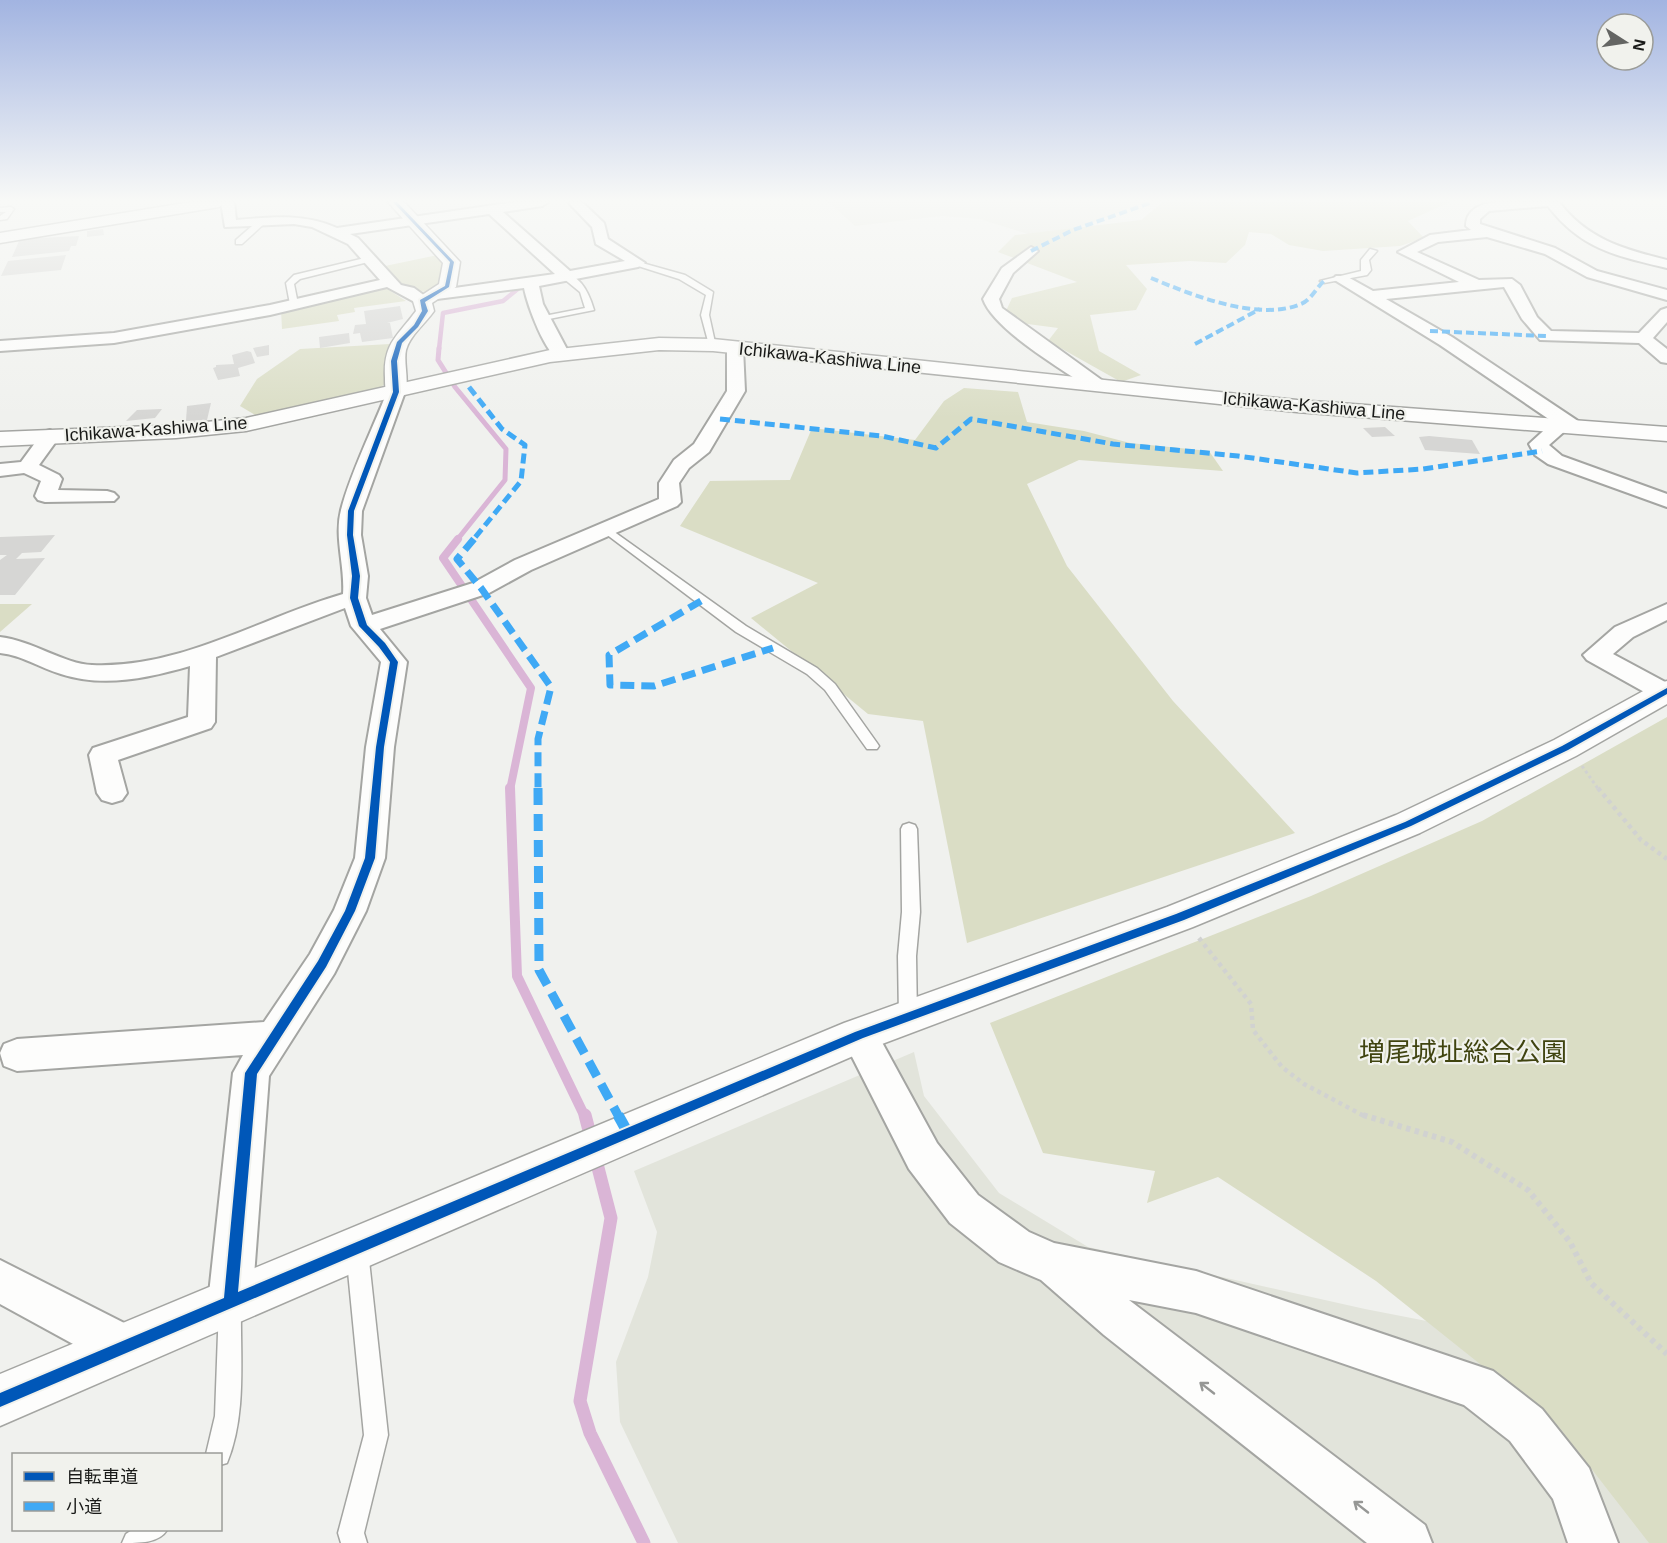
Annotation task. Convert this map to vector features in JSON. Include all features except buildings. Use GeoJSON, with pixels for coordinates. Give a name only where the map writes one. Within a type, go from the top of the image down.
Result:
{"type":"FeatureCollection","features":[{"type":"Feature","properties":{"kind":"street"},"geometry":{"type":"LineString","coordinates":[[383,274],[390,282],[428,298],[577,274]]}},
{"type":"Feature","properties":{"kind":"street"},"geometry":{"type":"LineString","coordinates":[[230,1303],[251,1073],[322,964],[341,929],[370,858],[380,747],[394,663],[358,612],[350,535],[351,511],[396,392],[394,361],[400,342],[416,326],[428,298],[447,287],[450,274]]}},
{"type":"Feature","properties":{"kind":"street"},"geometry":{"type":"LineString","coordinates":[[1005,274],[991,299],[995,310],[1006,321],[1097,385]]}},
{"type":"Feature","properties":{"kind":"street"},"geometry":{"type":"LineString","coordinates":[[1453,274],[1477,285]]}},
{"type":"Feature","properties":{"kind":"street"},"geometry":{"type":"LineString","coordinates":[[1592,274],[1667,295]]}},
{"type":"Feature","properties":{"kind":"street"},"geometry":{"type":"LineString","coordinates":[[1332,280],[1372,296],[1446,341],[1566,426],[1539,444],[1542,451],[1555,460],[1667,501]]}},
{"type":"Feature","properties":{"kind":"street"},"geometry":{"type":"LineString","coordinates":[[0,346],[114,338],[294,304],[390,282]]}},
{"type":"Feature","properties":{"kind":"street"},"geometry":{"type":"LineString","coordinates":[[1372,296],[1507,282],[1512,285],[1530,320],[1546,336],[1643,338],[1667,358]]}},
{"type":"Feature","properties":{"kind":"street"},"geometry":{"type":"LineString","coordinates":[[531,283],[535,304],[561,355]]}},
{"type":"Feature","properties":{"kind":"street"},"geometry":{"type":"LineString","coordinates":[[1643,338],[1667,314]]}},
{"type":"Feature","properties":{"kind":"street","name":"Ichikawa-Kashiwa Line"},"geometry":{"type":"LineString","coordinates":[[0,439],[237,425],[561,355],[635,344],[713,345],[1297,406],[1666,434]]}},
{"type":"Feature","properties":{"kind":"street"},"geometry":{"type":"LineString","coordinates":[[0,645],[20,647],[71,671],[93,673],[138,670],[203,652],[296,615],[358,612],[454,598],[481,588],[523,565],[670,502],[669,483],[681,464],[702,448],[736,391],[735,348]]}},
{"type":"Feature","properties":{"kind":"street"},"geometry":{"type":"LineString","coordinates":[[27,467],[50,436]]}},
{"type":"Feature","properties":{"kind":"street"},"geometry":{"type":"LineString","coordinates":[[0,470],[27,467],[52,479],[45,496],[107,497]]}},
{"type":"Feature","properties":{"kind":"street"},"geometry":{"type":"LineString","coordinates":[[1665,692],[1596,655],[1624,632],[1667,611]]}},
{"type":"Feature","properties":{"kind":"street"},"geometry":{"type":"LineString","coordinates":[[112,793],[103,755],[201,722],[203,652]]}},
{"type":"Feature","properties":{"kind":"street"},"geometry":{"type":"LineString","coordinates":[[0,1400],[122,1346],[230,1303],[859,1035],[1180,917],[1408,824],[1565,748],[1665,692]]}},
{"type":"Feature","properties":{"kind":"street"},"geometry":{"type":"LineString","coordinates":[[859,1035],[923,1156],[964,1209],[1014,1247],[1054,1264],[1196,1292],[1477,1387],[1526,1425],[1572,1485],[1593,1543]]}},
{"type":"Feature","properties":{"kind":"street"},"geometry":{"type":"LineString","coordinates":[[17,1054],[275,1037]]}},
{"type":"Feature","properties":{"kind":"street"},"geometry":{"type":"LineString","coordinates":[[1054,1264],[1119,1320],[1407,1543]]}},
{"type":"Feature","properties":{"kind":"street"},"geometry":{"type":"LineString","coordinates":[[0,1281],[122,1346]]}},
{"type":"Feature","properties":{"kind":"lane"},"geometry":{"type":"LineString","coordinates":[[294,304],[290,283],[297,277],[309,274]]}},
{"type":"Feature","properties":{"kind":"lane"},"geometry":{"type":"LineString","coordinates":[[673,274],[710,294],[705,315],[713,345]]}},
{"type":"Feature","properties":{"kind":"lane"},"geometry":{"type":"LineString","coordinates":[[1332,280],[1354,274]]}},
{"type":"Feature","properties":{"kind":"lane"},"geometry":{"type":"LineString","coordinates":[[542,319],[590,310],[584,291],[566,276]]}},
{"type":"Feature","properties":{"kind":"lane"},"geometry":{"type":"LineString","coordinates":[[606,529],[741,629],[812,671],[830,687],[872,746]]}},
{"type":"Feature","properties":{"kind":"lane"},"geometry":{"type":"LineString","coordinates":[[908,1018],[907,956],[911,912],[909,829]]}},
{"type":"Feature","properties":{"kind":"lane"},"geometry":{"type":"LineString","coordinates":[[354,1543],[351,1533],[376,1435],[357,1248]]}},
{"type":"Feature","properties":{"kind":"lane"},"geometry":{"type":"LineString","coordinates":[[218,1453],[226,1416],[230,1303]]}},
{"type":"Feature","properties":{"kind":"lane"},"geometry":{"type":"LineString","coordinates":[[135,1543],[153,1531]]}},
{"type":"Feature","properties":{"kind":"path"},"geometry":{"type":"LineString","coordinates":[[1565,748],[1579,758],[1587,777],[1609,800],[1632,832],[1655,853],[1667,859]]}},
{"type":"Feature","properties":{"kind":"path"},"geometry":{"type":"LineString","coordinates":[[1180,917],[1243,992],[1251,1004],[1253,1030],[1282,1067],[1304,1084],[1367,1117],[1452,1142],[1528,1190],[1570,1242],[1591,1283],[1667,1354]]}},
{"type":"Feature","properties":{"kind":"shaded area"},"geometry":{"type":"Polygon","coordinates":[[[914,1052],[924,1096],[999,1193],[1088,1247],[1365,1309],[1473,1330],[1667,1543],[678,1543],[620,1422],[616,1362],[648,1277],[657,1232],[634,1171],[914,1052]]]}},
{"type":"Feature","properties":{"kind":"green space"},"geometry":{"type":"Polygon","coordinates":[[[391,274],[441,274],[429,293],[400,286],[391,274]]]}},
{"type":"Feature","properties":{"kind":"green space"},"geometry":{"type":"Polygon","coordinates":[[[1056,274],[1134,274],[1147,289],[1136,310],[1090,315],[1099,351],[1141,375],[1121,382],[1048,341],[1058,328],[1020,323],[1006,311],[1012,298],[1077,282],[1056,274]]]}},
{"type":"Feature","properties":{"kind":"green space"},"geometry":{"type":"Polygon","coordinates":[[[381,285],[406,301],[354,308],[355,312],[337,315],[339,321],[282,329],[281,310],[381,285]]]}},
{"type":"Feature","properties":{"kind":"green space"},"geometry":{"type":"Polygon","coordinates":[[[390,344],[386,383],[375,392],[257,416],[240,406],[257,379],[300,349],[390,344]]]}},
{"type":"Feature","properties":{"kind":"green space"},"geometry":{"type":"Polygon","coordinates":[[[964,388],[1018,392],[1027,422],[1084,431],[1130,443],[1209,451],[1223,471],[1079,460],[1027,484],[1067,566],[1173,701],[1295,833],[967,943],[923,721],[868,714],[751,618],[818,583],[680,526],[710,481],[790,480],[812,428],[915,440],[944,401],[964,388]]]}},
{"type":"Feature","properties":{"kind":"green space"},"geometry":{"type":"Polygon","coordinates":[[[0,604],[32,604],[0,632],[0,604]]]}},
{"type":"Feature","properties":{"kind":"green space","name":"増尾城址総合公園"},"geometry":{"type":"Polygon","coordinates":[[[1667,717],[1667,1543],[1649,1543],[1559,1427],[1376,1281],[1218,1177],[1147,1203],[1155,1171],[1043,1153],[990,1023],[1311,896],[1482,821],[1667,717]]]}},
{"type":"Feature","properties":{"kind":"waterway"},"geometry":{"type":"LineString","coordinates":[[439,349],[443,313],[503,301],[519,288]]}},
{"type":"Feature","properties":{"kind":"waterway"},"geometry":{"type":"LineString","coordinates":[[439,348],[438,360],[455,387],[506,449],[505,480],[457,540]]}},
{"type":"Feature","properties":{"kind":"waterway"},"geometry":{"type":"LineString","coordinates":[[458,539],[443,558],[531,688],[510,790]]}},
{"type":"Feature","properties":{"kind":"waterway"},"geometry":{"type":"LineString","coordinates":[[510,790],[517,976],[585,1117]]}},
{"type":"Feature","properties":{"kind":"waterway"},"geometry":{"type":"LineString","coordinates":[[585,1115],[591,1138]]}},
{"type":"Feature","properties":{"kind":"waterway"},"geometry":{"type":"LineString","coordinates":[[595,1156],[611,1218],[580,1401],[590,1433],[644,1543]]}},
{"type":"Feature","properties":{"kind":"marked path"},"geometry":{"type":"LineString","coordinates":[[1151,278],[1204,298],[1266,309],[1301,304],[1308,300],[1324,281]]}},
{"type":"Feature","properties":{"kind":"marked path"},"geometry":{"type":"LineString","coordinates":[[1195,344],[1260,309]]}},
{"type":"Feature","properties":{"kind":"marked path"},"geometry":{"type":"LineString","coordinates":[[1430,331],[1546,336]]}},
{"type":"Feature","properties":{"kind":"marked path"},"geometry":{"type":"LineString","coordinates":[[469,387],[502,429],[525,445],[521,481],[457,559],[481,588],[551,687],[538,739],[539,970],[628,1133]]}},
{"type":"Feature","properties":{"kind":"marked path"},"geometry":{"type":"LineString","coordinates":[[720,419],[882,436],[936,448],[971,419],[1113,444],[1238,456],[1357,473],[1423,469],[1542,451]]}},
{"type":"Feature","properties":{"kind":"marked path"},"geometry":{"type":"LineString","coordinates":[[701,601],[609,655],[610,685],[654,686],[773,648]]}},
{"type":"Feature","properties":{"kind":"cycle path"},"geometry":{"type":"LineString","coordinates":[[230,1303],[251,1073],[322,964],[350,911],[370,858],[380,747],[394,662],[382,645],[363,626],[354,598],[356,576],[350,535],[351,511],[396,392],[394,361],[400,342],[416,326],[425,311],[422,301],[447,287],[450,274]]}},
{"type":"Feature","properties":{"kind":"cycle path"},"geometry":{"type":"LineString","coordinates":[[0,1400],[859,1035],[1180,917],[1408,824],[1565,748],[1667,691]]}}]}
